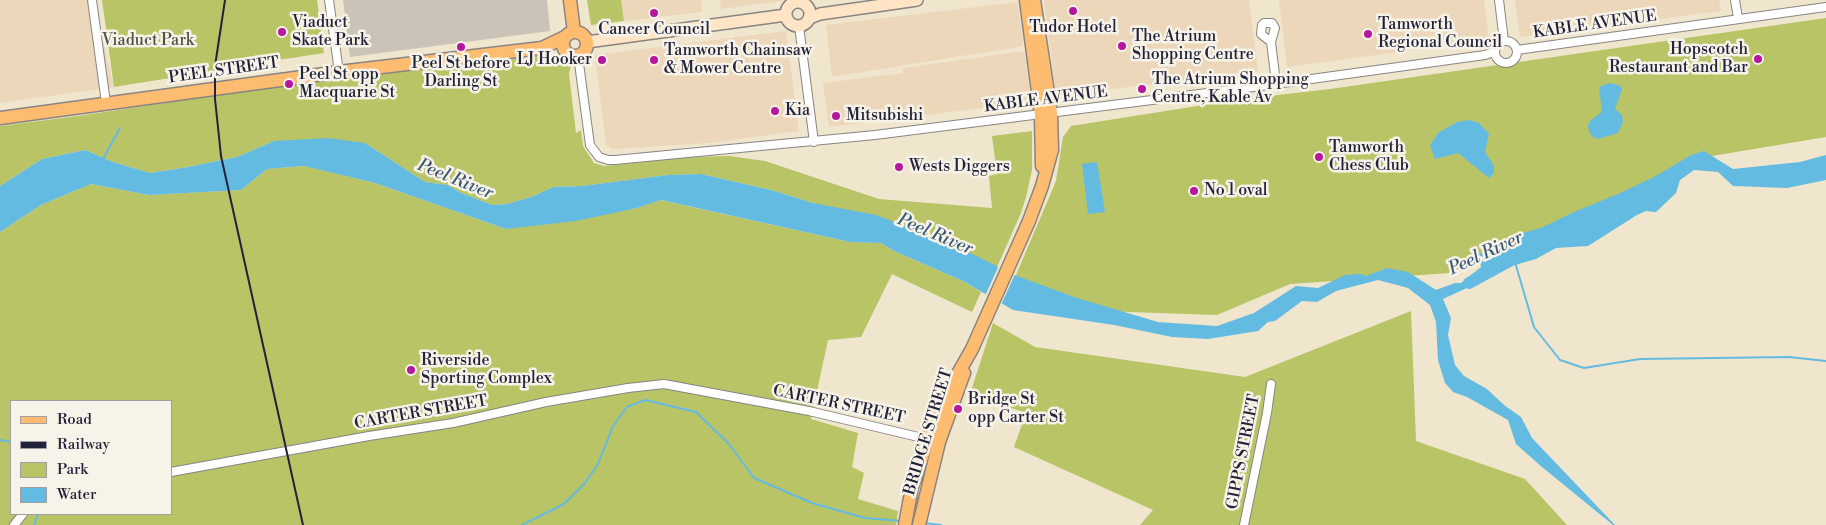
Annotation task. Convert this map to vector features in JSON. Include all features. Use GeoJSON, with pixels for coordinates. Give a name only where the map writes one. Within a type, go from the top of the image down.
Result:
{"type":"FeatureCollection","features":[{"type":"Feature","properties":{"kind":"main road"},"geometry":{"type":"LineString","coordinates":[[570,0],[570,35],[563,43],[572,54],[586,49],[587,42],[582,34],[570,35]]}},
{"type":"Feature","properties":{"kind":"main road"},"geometry":{"type":"LineString","coordinates":[[873,0],[818,6],[800,3],[788,8],[786,15],[789,22],[799,26],[820,14],[916,0]]}},
{"type":"Feature","properties":{"kind":"main road"},"geometry":{"type":"LineString","coordinates":[[1026,0],[1046,114]]}},
{"type":"Feature","properties":{"kind":"main road"},"geometry":{"type":"LineString","coordinates":[[1034,0],[1046,114]]}},
{"type":"Feature","properties":{"kind":"main road"},"geometry":{"type":"LineString","coordinates":[[800,3],[810,13],[810,18]]}},
{"type":"Feature","properties":{"kind":"main road"},"geometry":{"type":"LineString","coordinates":[[587,42],[786,15]]}},
{"type":"Feature","properties":{"kind":"main road","name":"PEEL STREET"},"geometry":{"type":"LineString","coordinates":[[542,48],[570,35]]}},
{"type":"Feature","properties":{"kind":"main road","name":"PEEL STREET"},"geometry":{"type":"LineString","coordinates":[[0,118],[338,72],[542,48],[572,54]]}},
{"type":"Feature","properties":{"kind":"main road","name":"BRIDGE STREET"},"geometry":{"type":"LineString","coordinates":[[904,525],[919,464],[934,440],[960,386],[980,329],[1029,220],[1042,186],[1052,150],[1046,114]]}},
{"type":"Feature","properties":{"kind":"main road","name":"BRIDGE STREET"},"geometry":{"type":"LineString","coordinates":[[919,525],[934,440]]}},
{"type":"Feature","properties":{"kind":"street"},"geometry":{"type":"LineString","coordinates":[[92,0],[106,103]]}},
{"type":"Feature","properties":{"kind":"street"},"geometry":{"type":"LineString","coordinates":[[328,0],[338,72]]}},
{"type":"Feature","properties":{"kind":"street"},"geometry":{"type":"LineString","coordinates":[[1499,0],[1504,41]]}},
{"type":"Feature","properties":{"kind":"street"},"geometry":{"type":"LineString","coordinates":[[1735,0],[1738,18]]}},
{"type":"Feature","properties":{"kind":"street","name":"KABLE AVENUE"},"geometry":{"type":"LineString","coordinates":[[1517,50],[1826,7]]}},
{"type":"Feature","properties":{"kind":"street"},"geometry":{"type":"LineString","coordinates":[[799,26],[814,142]]}},
{"type":"Feature","properties":{"kind":"street"},"geometry":{"type":"LineString","coordinates":[[1504,41],[1511,42],[1517,50],[1514,61],[1507,64],[1500,62],[1494,52],[1497,45],[1504,41]]}},
{"type":"Feature","properties":{"kind":"street"},"geometry":{"type":"LineString","coordinates":[[1271,42],[1276,83]]}},
{"type":"Feature","properties":{"kind":"street","name":"KABLE AVENUE"},"geometry":{"type":"LineString","coordinates":[[572,54],[590,145],[599,157],[615,160],[814,142],[1046,114],[1485,56],[1494,52]]}},
{"type":"Feature","properties":{"kind":"street","name":"CARTER STREET"},"geometry":{"type":"LineString","coordinates":[[172,472],[453,422],[546,402],[664,384],[809,411],[934,440]]}},
{"type":"Feature","properties":{"kind":"street","name":"GIPPS STREET"},"geometry":{"type":"LineString","coordinates":[[1244,525],[1267,413],[1271,384]]}},
{"type":"Feature","properties":{"kind":"street"},"geometry":{"type":"LineString","coordinates":[[14,525],[22,515]]}},
{"type":"Feature","properties":{"kind":"shaded area"},"geometry":{"type":"Polygon","coordinates":[[[0,0],[93,0],[114,87],[0,103],[0,0]]]}},
{"type":"Feature","properties":{"kind":"shaded area"},"geometry":{"type":"Polygon","coordinates":[[[343,0],[547,0],[550,31],[350,57],[343,0]]]}},
{"type":"Feature","properties":{"kind":"shaded area"},"geometry":{"type":"Polygon","coordinates":[[[621,0],[701,0],[702,12],[624,21],[621,0]]]}},
{"type":"Feature","properties":{"kind":"shaded area"},"geometry":{"type":"Polygon","coordinates":[[[720,0],[782,0],[782,1],[721,9],[720,0]]]}},
{"type":"Feature","properties":{"kind":"shaded area"},"geometry":{"type":"Polygon","coordinates":[[[1044,0],[1249,0],[1258,71],[1056,96],[1044,0]]]}},
{"type":"Feature","properties":{"kind":"shaded area"},"geometry":{"type":"Polygon","coordinates":[[[1279,0],[1484,0],[1489,40],[1287,67],[1279,0]]]}},
{"type":"Feature","properties":{"kind":"shaded area"},"geometry":{"type":"Polygon","coordinates":[[[1515,0],[1719,0],[1721,11],[1520,37],[1515,0]]]}},
{"type":"Feature","properties":{"kind":"shaded area"},"geometry":{"type":"Polygon","coordinates":[[[1018,2],[1023,46],[832,77],[826,25],[1018,2]]]}},
{"type":"Feature","properties":{"kind":"shaded area"},"geometry":{"type":"Polygon","coordinates":[[[786,31],[799,131],[709,143],[612,149],[606,145],[595,55],[786,31]]]}},
{"type":"Feature","properties":{"kind":"shaded area"},"geometry":{"type":"Polygon","coordinates":[[[1024,51],[1031,100],[991,107],[829,127],[823,83],[903,73],[903,68],[1024,51]]]}},
{"type":"Feature","properties":{"kind":"green space","name":"Viaduct Park"},"geometry":{"type":"Polygon","coordinates":[[[102,0],[317,0],[324,53],[278,60],[272,64],[270,62],[114,87],[102,0]]]}},
{"type":"Feature","properties":{"kind":"green space"},"geometry":{"type":"Polygon","coordinates":[[[587,0],[621,0],[624,21],[591,25],[587,0]]]}},
{"type":"Feature","properties":{"kind":"green space"},"geometry":{"type":"Polygon","coordinates":[[[1826,18],[1826,137],[1694,159],[1658,187],[1450,273],[1290,284],[1217,315],[1100,311],[1013,282],[1056,181],[1063,137],[1071,126],[1235,100],[1330,89],[1826,18]]]}},
{"type":"Feature","properties":{"kind":"green space"},"geometry":{"type":"Polygon","coordinates":[[[556,54],[571,65],[569,74],[576,133],[581,130],[583,146],[594,163],[604,166],[691,157],[729,156],[765,161],[879,199],[992,208],[989,176],[997,174],[992,136],[1032,131],[1032,170],[1021,213],[997,267],[813,203],[771,190],[701,174],[668,175],[582,186],[553,187],[534,196],[507,204],[492,205],[459,192],[448,185],[425,182],[365,143],[274,141],[237,157],[150,173],[113,162],[85,150],[42,159],[0,186],[0,126],[337,77],[556,54]]]}},
{"type":"Feature","properties":{"kind":"green space","name":"Riverside Sporting Complex"},"geometry":{"type":"Polygon","coordinates":[[[305,166],[375,183],[506,229],[637,208],[660,200],[850,242],[881,243],[894,251],[963,281],[981,292],[972,312],[892,274],[861,337],[828,340],[811,419],[858,433],[852,467],[864,473],[858,499],[898,511],[896,525],[0,525],[0,232],[41,205],[91,184],[149,195],[241,190],[267,169],[305,166]]]}},
{"type":"Feature","properties":{"kind":"green space"},"geometry":{"type":"Polygon","coordinates":[[[1411,311],[1416,441],[1525,479],[1567,525],[1140,525],[1153,510],[1014,447],[1026,413],[970,394],[993,323],[1035,347],[1245,377],[1411,311]]]}},
{"type":"Feature","properties":{"kind":"water"},"geometry":{"type":"Polygon","coordinates":[[[1609,83],[1619,85],[1622,89],[1615,109],[1622,115],[1623,122],[1618,133],[1598,139],[1589,132],[1588,125],[1591,120],[1602,112],[1599,87],[1609,83]]]}},
{"type":"Feature","properties":{"kind":"water"},"geometry":{"type":"Polygon","coordinates":[[[1469,120],[1479,123],[1489,134],[1485,152],[1494,166],[1494,173],[1489,178],[1458,153],[1435,159],[1430,145],[1438,133],[1457,122],[1469,120]]]}},
{"type":"Feature","properties":{"kind":"water"},"geometry":{"type":"Polygon","coordinates":[[[328,138],[365,143],[425,182],[448,185],[459,192],[492,205],[507,204],[534,196],[553,187],[582,186],[668,175],[701,174],[771,190],[813,203],[876,215],[954,245],[1017,276],[1077,298],[1158,322],[1217,326],[1254,313],[1296,286],[1318,288],[1345,275],[1361,274],[1366,276],[1387,268],[1408,272],[1436,290],[1455,283],[1461,283],[1481,267],[1479,254],[1508,238],[1543,227],[1618,194],[1656,176],[1691,155],[1704,151],[1733,169],[1800,162],[1826,155],[1826,180],[1787,188],[1733,186],[1718,172],[1694,170],[1680,180],[1676,193],[1656,212],[1646,211],[1637,215],[1588,246],[1556,248],[1536,259],[1508,267],[1486,268],[1482,278],[1469,287],[1443,299],[1451,318],[1448,335],[1455,365],[1464,376],[1487,389],[1504,405],[1521,417],[1532,438],[1615,525],[1613,525],[1516,444],[1508,420],[1467,397],[1453,392],[1445,383],[1438,360],[1436,322],[1430,305],[1408,288],[1378,280],[1336,291],[1317,302],[1302,301],[1275,321],[1268,322],[1258,331],[1208,339],[1172,337],[1114,325],[1013,310],[963,281],[894,251],[881,243],[850,242],[661,200],[637,208],[576,221],[506,229],[375,183],[304,166],[267,169],[241,190],[149,195],[91,184],[41,205],[0,232],[0,186],[42,159],[85,150],[113,162],[150,173],[237,157],[274,141],[328,138]]]}},
{"type":"Feature","properties":{"kind":"water"},"geometry":{"type":"Polygon","coordinates":[[[1097,162],[1105,212],[1088,214],[1082,164],[1097,162]]]}},
{"type":"Feature","properties":{"kind":"pier"},"geometry":{"type":"Polygon","coordinates":[[[999,265],[1016,272],[1001,305],[985,296],[999,265]]]}},
{"type":"Feature","properties":{"kind":"waterway"},"geometry":{"type":"LineString","coordinates":[[103,159],[120,128]]}},
{"type":"Feature","properties":{"kind":"waterway","name":"Peel River"},"geometry":{"type":"LineString","coordinates":[[1469,283],[1513,259]]}},
{"type":"Feature","properties":{"kind":"waterway"},"geometry":{"type":"LineString","coordinates":[[1515,262],[1534,327],[1560,360],[1584,368],[1640,359],[1789,357],[1826,361]]}},
{"type":"Feature","properties":{"kind":"waterway"},"geometry":{"type":"LineString","coordinates":[[522,525],[564,504],[585,483],[598,464],[613,426],[627,407],[645,400],[696,412],[729,444],[754,478],[812,503],[865,518],[902,521]]}},
{"type":"Feature","properties":{"kind":"waterway"},"geometry":{"type":"LineString","coordinates":[[0,440],[10,442]]}},
{"type":"Feature","properties":{"kind":"waterway"},"geometry":{"type":"LineString","coordinates":[[34,525],[38,515]]}},
{"type":"Feature","properties":{"kind":"waterway"},"geometry":{"type":"LineString","coordinates":[[924,523],[941,525]]}},
{"type":"Feature","properties":{"kind":"railway"},"geometry":{"type":"LineString","coordinates":[[225,0],[215,66],[215,99],[221,156],[303,525]]}},
{"type":"Feature","properties":{"kind":"place","name":"Tudor Hotel"},"geometry":{"type":"Point","coordinates":[1073,11]}},
{"type":"Feature","properties":{"kind":"place","name":"Cancer Council"},"geometry":{"type":"Point","coordinates":[654,13]}},
{"type":"Feature","properties":{"kind":"place","name":"Viaduct Skate Park"},"geometry":{"type":"Point","coordinates":[282,32]}},
{"type":"Feature","properties":{"kind":"place","name":"Tamworth Regional Council"},"geometry":{"type":"Point","coordinates":[1368,34]}},
{"type":"Feature","properties":{"kind":"place","name":"The Atrium Shopping Centre"},"geometry":{"type":"Point","coordinates":[1122,46]}},
{"type":"Feature","properties":{"kind":"place","name":"Peel St before Darling St"},"geometry":{"type":"Point","coordinates":[461,47]}},
{"type":"Feature","properties":{"kind":"place","name":"Hopscotch Restaurant and Bar"},"geometry":{"type":"Point","coordinates":[1758,59]}},
{"type":"Feature","properties":{"kind":"place","name":"LJ Hooker"},"geometry":{"type":"Point","coordinates":[602,60]}},
{"type":"Feature","properties":{"kind":"place","name":"Tamworth Chainsaw & Mower Centre"},"geometry":{"type":"Point","coordinates":[654,60]}},
{"type":"Feature","properties":{"kind":"place","name":"Peel St opp Macquarie St"},"geometry":{"type":"Point","coordinates":[289,84]}},
{"type":"Feature","properties":{"kind":"place","name":"The Atrium Shopping Centre, Kable Av"},"geometry":{"type":"Point","coordinates":[1142,89]}},
{"type":"Feature","properties":{"kind":"place","name":"Kia"},"geometry":{"type":"Point","coordinates":[775,111]}},
{"type":"Feature","properties":{"kind":"place","name":"Mitsubishi"},"geometry":{"type":"Point","coordinates":[836,116]}},
{"type":"Feature","properties":{"kind":"place","name":"Tamworth Chess Club"},"geometry":{"type":"Point","coordinates":[1319,157]}},
{"type":"Feature","properties":{"kind":"place","name":"Wests Diggers"},"geometry":{"type":"Point","coordinates":[899,167]}},
{"type":"Feature","properties":{"kind":"place","name":"No 1 oval"},"geometry":{"type":"Point","coordinates":[1194,191]}},
{"type":"Feature","properties":{"kind":"place","name":"Riverside Sporting Complex"},"geometry":{"type":"Point","coordinates":[411,370]}},
{"type":"Feature","properties":{"kind":"place","name":"Bridge St opp Carter St"},"geometry":{"type":"Point","coordinates":[958,409]}}]}
